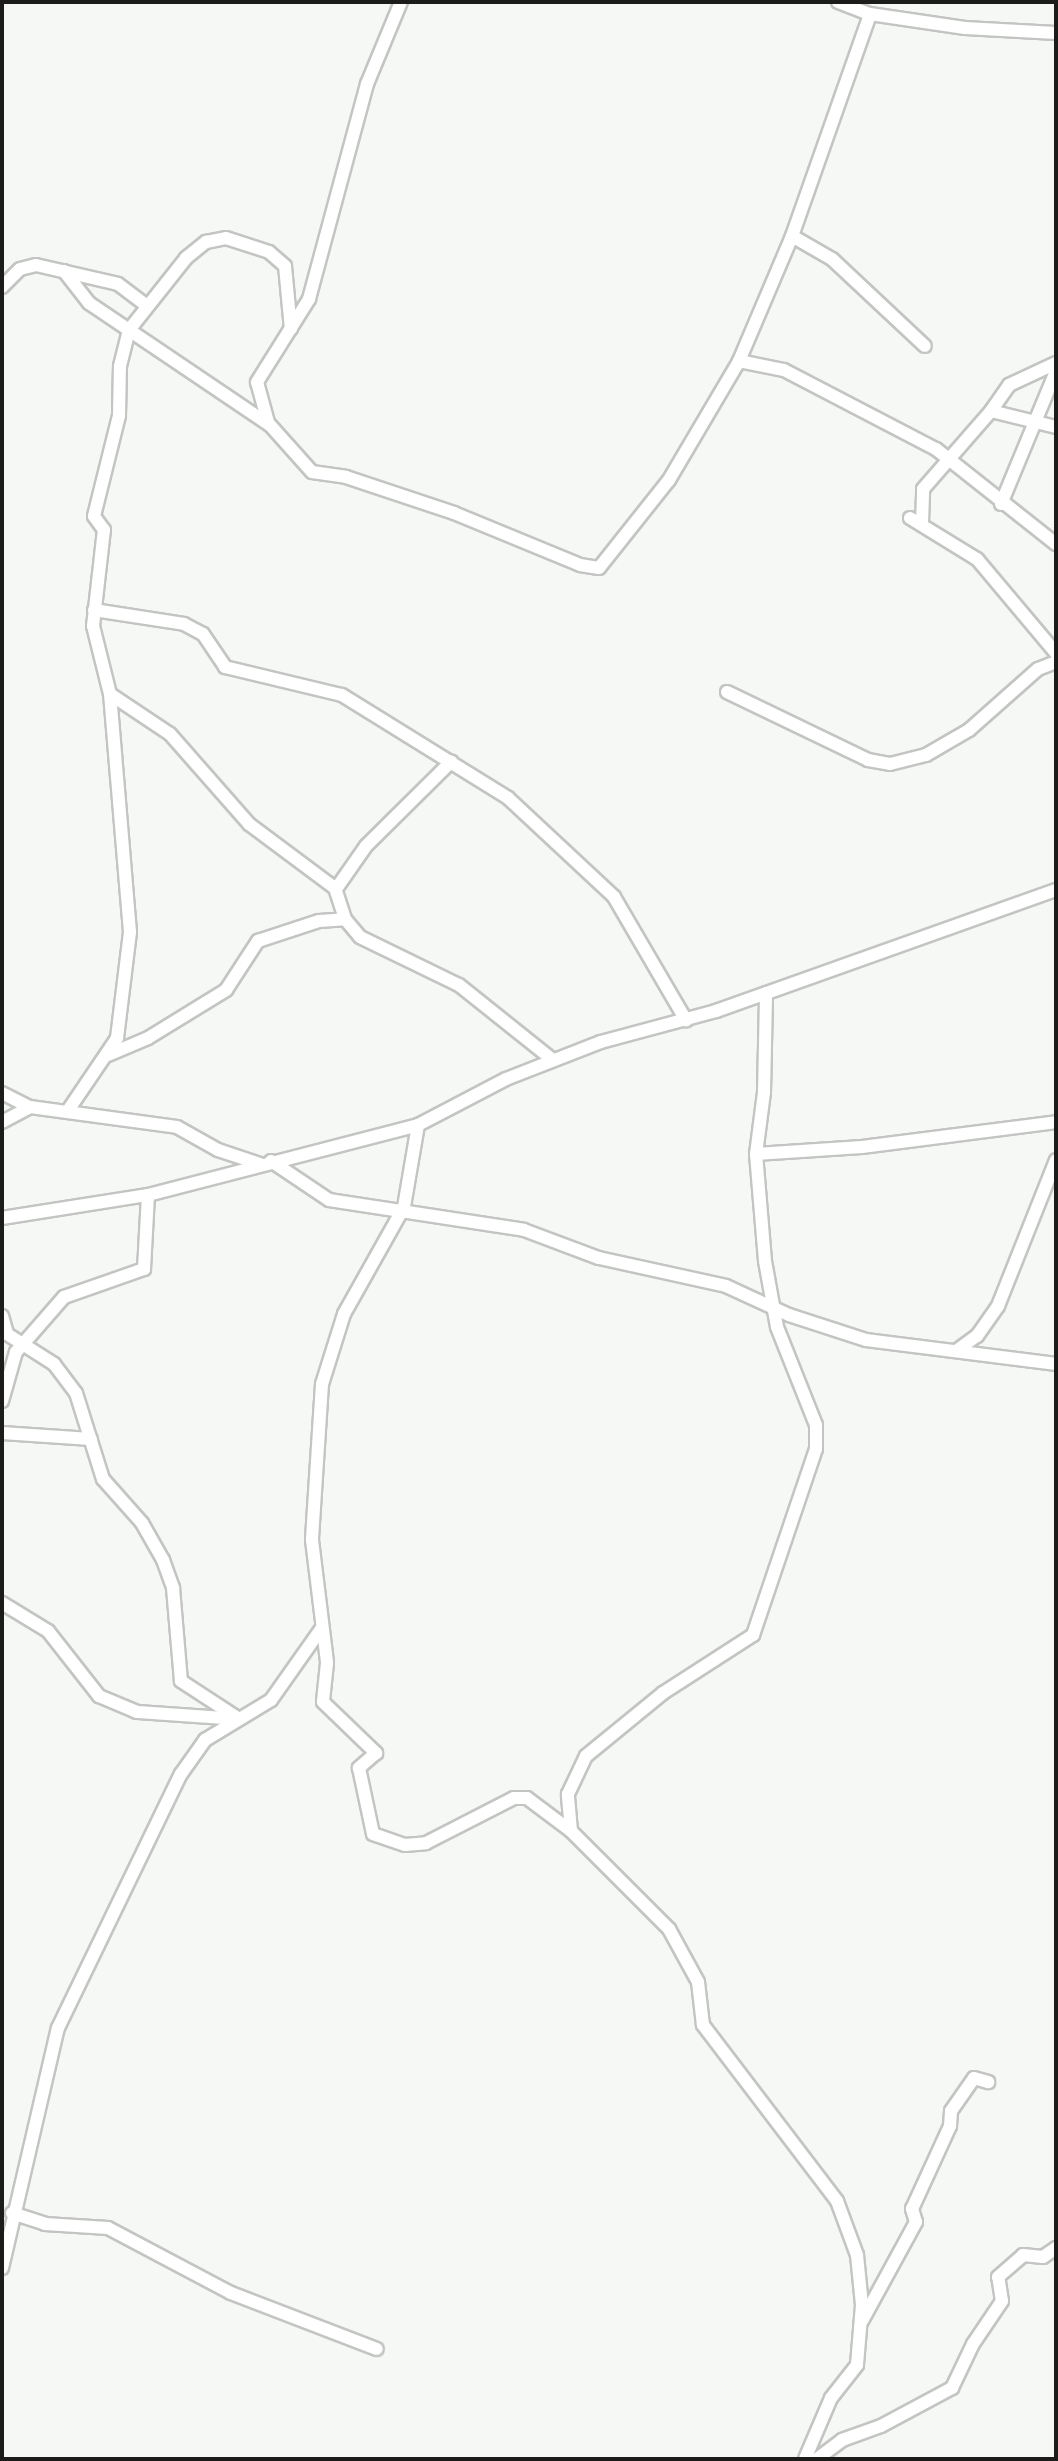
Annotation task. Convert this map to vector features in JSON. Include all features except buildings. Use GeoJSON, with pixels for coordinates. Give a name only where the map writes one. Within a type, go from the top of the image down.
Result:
{"type":"FeatureCollection","features":[{"type":"Feature","properties":{"kind":"street"},"geometry":{"type":"LineString","coordinates":[[270,425],[257,382],[309,299],[367,84],[401,2]]}},
{"type":"Feature","properties":{"kind":"street"},"geometry":{"type":"LineString","coordinates":[[838,2],[870,14],[965,28],[1056,33]]}},
{"type":"Feature","properties":{"kind":"street"},"geometry":{"type":"LineString","coordinates":[[64,271],[89,303],[270,425],[312,472],[429,505],[599,568],[684,458],[739,361],[792,236],[870,14]]}},
{"type":"Feature","properties":{"kind":"street"},"geometry":{"type":"LineString","coordinates":[[792,236],[832,259],[925,346]]}},
{"type":"Feature","properties":{"kind":"street"},"geometry":{"type":"LineString","coordinates":[[69,1109],[106,1056],[123,1015],[130,932],[110,694],[94,638],[94,610],[104,530],[94,516],[119,416],[120,366],[129,330],[145,304],[186,258],[206,242],[226,238],[269,252],[285,266],[291,329]]}},
{"type":"Feature","properties":{"kind":"street"},"geometry":{"type":"LineString","coordinates":[[2,287],[27,266],[64,271],[125,287],[145,304]]}},
{"type":"Feature","properties":{"kind":"street"},"geometry":{"type":"LineString","coordinates":[[739,361],[784,370],[949,456],[1001,504],[1056,544]]}},
{"type":"Feature","properties":{"kind":"street"},"geometry":{"type":"LineString","coordinates":[[1056,363],[1009,385],[921,494],[916,520],[987,569],[1056,653]]}},
{"type":"Feature","properties":{"kind":"street"},"geometry":{"type":"LineString","coordinates":[[1001,504],[1056,371]]}},
{"type":"Feature","properties":{"kind":"street"},"geometry":{"type":"LineString","coordinates":[[991,411],[1056,427]]}},
{"type":"Feature","properties":{"kind":"street"},"geometry":{"type":"LineString","coordinates":[[94,610],[129,612],[190,626],[225,667],[342,695],[534,817],[614,897],[686,1020]]}},
{"type":"Feature","properties":{"kind":"street"},"geometry":{"type":"LineString","coordinates":[[727,692],[868,760],[890,764],[926,755],[969,730],[1038,669],[1056,662]]}},
{"type":"Feature","properties":{"kind":"street"},"geometry":{"type":"LineString","coordinates":[[110,694],[170,734],[249,824],[336,889],[345,919],[368,944],[409,957],[459,985],[553,1060]]}},
{"type":"Feature","properties":{"kind":"street"},"geometry":{"type":"LineString","coordinates":[[336,889],[366,846],[451,762]]}},
{"type":"Feature","properties":{"kind":"street"},"geometry":{"type":"LineString","coordinates":[[2,1218],[148,1195],[265,1162],[418,1125],[553,1060],[766,993],[1056,890]]}},
{"type":"Feature","properties":{"kind":"street"},"geometry":{"type":"LineString","coordinates":[[106,1056],[148,1038],[226,990],[258,941],[319,921],[345,919]]}},
{"type":"Feature","properties":{"kind":"street"},"geometry":{"type":"LineString","coordinates":[[571,1831],[568,1794],[586,1756],[663,1693],[753,1635],[818,1438],[772,1306],[756,1154],[764,1092],[766,993]]}},
{"type":"Feature","properties":{"kind":"street"},"geometry":{"type":"LineString","coordinates":[[2,1093],[30,1107],[69,1109],[177,1127],[218,1150],[265,1162],[329,1200],[404,1207],[449,1222],[524,1230],[599,1258],[717,1283],[866,1340],[1056,1364]]}},
{"type":"Feature","properties":{"kind":"street"},"geometry":{"type":"LineString","coordinates":[[2,1122],[30,1107]]}},
{"type":"Feature","properties":{"kind":"street"},"geometry":{"type":"LineString","coordinates":[[756,1154],[869,1146],[1056,1122]]}},
{"type":"Feature","properties":{"kind":"street"},"geometry":{"type":"LineString","coordinates":[[418,1125],[404,1207],[344,1314],[322,1384],[312,1540],[327,1667],[323,1702],[376,1753],[359,1768],[373,1834],[405,1845],[426,1843],[520,1796],[571,1831],[665,1923],[696,1976],[706,2030],[733,2058],[844,2213],[857,2255],[860,2323],[857,2365],[831,2398],[805,2459]]}},
{"type":"Feature","properties":{"kind":"street"},"geometry":{"type":"LineString","coordinates":[[956,1351],[977,1336],[998,1306],[1056,1160]]}},
{"type":"Feature","properties":{"kind":"street"},"geometry":{"type":"LineString","coordinates":[[2,1401],[22,1343],[67,1295],[144,1269],[148,1195]]}},
{"type":"Feature","properties":{"kind":"street"},"geometry":{"type":"LineString","coordinates":[[2,1316],[7,1334],[67,1380],[85,1408],[103,1479],[142,1523],[167,1569],[173,1588],[181,1681],[239,1719]]}},
{"type":"Feature","properties":{"kind":"street"},"geometry":{"type":"LineString","coordinates":[[2,1433],[91,1439]]}},
{"type":"Feature","properties":{"kind":"street"},"geometry":{"type":"LineString","coordinates":[[2,1603],[48,1631],[99,1696],[137,1712],[239,1719]]}},
{"type":"Feature","properties":{"kind":"street"},"geometry":{"type":"LineString","coordinates":[[2,2268],[12,2213],[58,2028],[79,1980],[187,1764],[205,1740],[271,1700],[321,1629]]}},
{"type":"Feature","properties":{"kind":"street"},"geometry":{"type":"LineString","coordinates":[[860,2323],[916,2222],[912,2209],[950,2126],[951,2111],[974,2078],[988,2082]]}},
{"type":"Feature","properties":{"kind":"street"},"geometry":{"type":"LineString","coordinates":[[12,2213],[45,2224],[108,2228],[231,2293],[377,2349]]}},
{"type":"Feature","properties":{"kind":"street"},"geometry":{"type":"LineString","coordinates":[[817,2459],[842,2440],[881,2426],[952,2388],[973,2344],[1002,2301],[998,2277],[1023,2255],[1043,2257],[1056,2248]]}}]}
